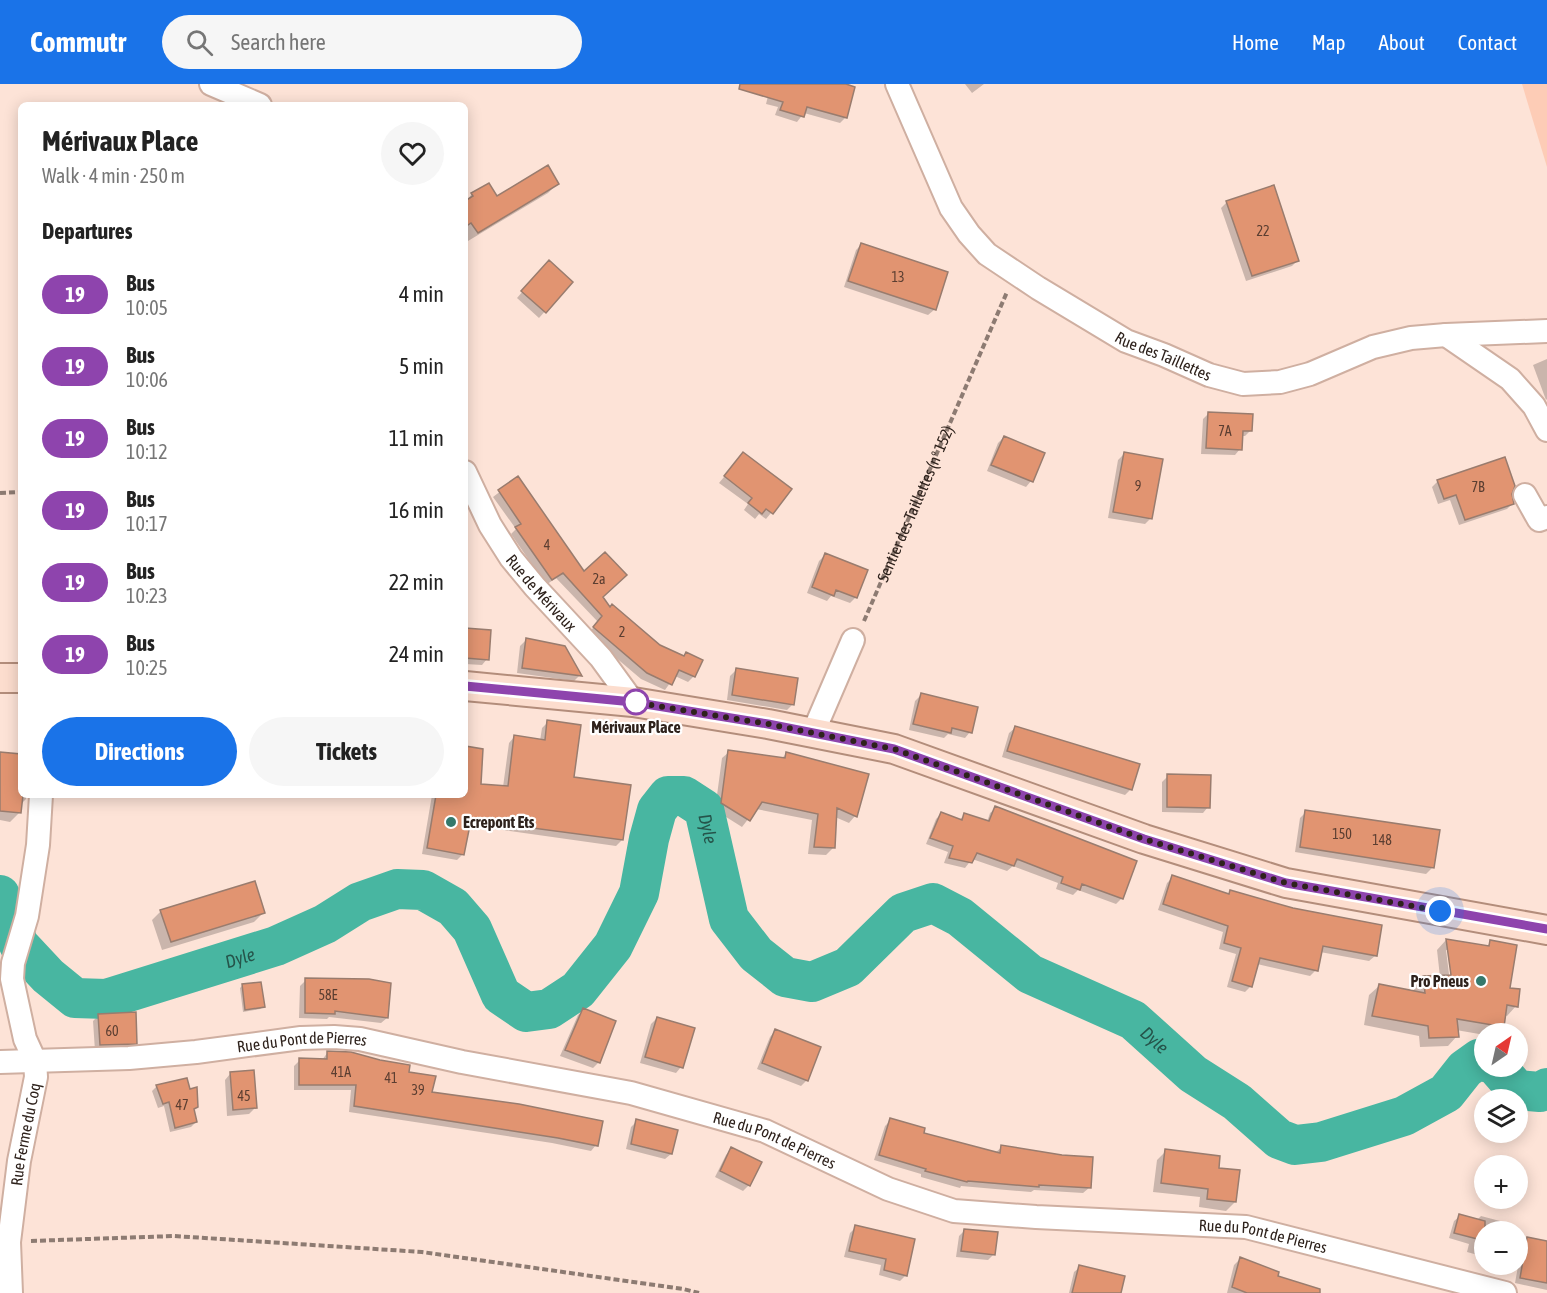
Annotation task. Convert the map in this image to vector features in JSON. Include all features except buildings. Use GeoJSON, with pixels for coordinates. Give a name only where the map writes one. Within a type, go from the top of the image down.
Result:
{"type":"FeatureCollection","features":[{"type":"Feature","properties":{"kind":"main road"},"geometry":{"type":"LineString","coordinates":[[0,678],[18,678]]}},
{"type":"Feature","properties":{"kind":"main road"},"geometry":{"type":"LineString","coordinates":[[468,686],[633,702],[894,749],[1144,839],[1286,883],[1547,930]]}},
{"type":"Feature","properties":{"kind":"street"},"geometry":{"type":"LineString","coordinates":[[211,84],[253,102]]}},
{"type":"Feature","properties":{"kind":"street","name":"Rue des Taillettes"},"geometry":{"type":"LineString","coordinates":[[897,84],[951,208],[969,234],[987,254],[1126,341],[1209,375],[1244,384],[1280,382],[1310,374],[1373,347],[1411,338],[1547,331]]}},
{"type":"Feature","properties":{"kind":"street"},"geometry":{"type":"LineString","coordinates":[[1446,335],[1510,379],[1534,406],[1547,430]]}},
{"type":"Feature","properties":{"kind":"street","name":"Rue de Mérivaux"},"geometry":{"type":"LineString","coordinates":[[468,478],[490,525],[511,558],[601,658],[633,702]]}},
{"type":"Feature","properties":{"kind":"street"},"geometry":{"type":"LineString","coordinates":[[1525,495],[1539,520],[1547,517]]}},
{"type":"Feature","properties":{"kind":"street"},"geometry":{"type":"LineString","coordinates":[[813,733],[854,640]]}},
{"type":"Feature","properties":{"kind":"street"},"geometry":{"type":"LineString","coordinates":[[8,969],[27,916],[38,845],[41,798]]}},
{"type":"Feature","properties":{"kind":"street","name":"Rue Ferme du Coq"},"geometry":{"type":"LineString","coordinates":[[8,969],[25,1039],[35,1061],[36,1077],[19,1161],[9,1242],[11,1293]]}},
{"type":"Feature","properties":{"kind":"street","name":"Rue du Pont de Pierres"},"geometry":{"type":"LineString","coordinates":[[0,1062],[129,1058],[301,1038],[360,1039],[462,1062],[631,1093],[765,1131],[888,1189],[954,1211],[1246,1227],[1505,1293]]}},
{"type":"Feature","properties":{"kind":"path","name":"Sentier des Taillettes (n° 152)"},"geometry":{"type":"LineString","coordinates":[[854,640],[1015,273]]}},
{"type":"Feature","properties":{"kind":"path"},"geometry":{"type":"LineString","coordinates":[[0,494],[18,492]]}},
{"type":"Feature","properties":{"kind":"path"},"geometry":{"type":"LineString","coordinates":[[9,1242],[174,1236],[399,1250],[699,1293]]}},
{"type":"Feature","properties":{"kind":"shaded area"},"geometry":{"type":"Polygon","coordinates":[[[1522,84],[1547,84],[1547,167],[1522,84]]]}},
{"type":"Feature","properties":{"kind":"waterway","name":"Dyle"},"geometry":{"type":"LineString","coordinates":[[0,895],[19,945],[48,976],[75,998],[106,999],[276,946],[325,924],[360,902],[397,889],[423,890],[453,907],[472,929],[501,995],[526,1012],[549,1009],[578,990],[613,946],[639,893],[657,810],[668,796],[684,796],[704,809],[729,919],[756,954],[785,977],[812,982],[848,967],[903,913],[933,903],[960,917],[1030,974],[1133,1020],[1193,1074],[1237,1102],[1279,1139],[1295,1145],[1321,1142],[1404,1116],[1446,1093],[1465,1069],[1474,1063]]}},
{"type":"Feature","properties":{"kind":"waterway","name":"Dyle"},"geometry":{"type":"LineString","coordinates":[[1506,1077],[1517,1090],[1540,1092],[1547,1088]]}},
{"type":"Feature","properties":{"kind":"bus line","name":"19"},"geometry":{"type":"LineString","coordinates":[[468,686],[633,702],[768,724],[894,749],[1144,839],[1286,883],[1547,929]]}},
{"type":"Feature","properties":{"kind":"place","name":"Mérivaux Place"},"geometry":{"type":"Point","coordinates":[636,702]}},
{"type":"Feature","properties":{"kind":"place","name":"Ecrepont Ets"},"geometry":{"type":"Point","coordinates":[451,822]}},
{"type":"Feature","properties":{"kind":"place","name":"Pro Pneus"},"geometry":{"type":"Point","coordinates":[1481,981]}},
{"type":"Feature","properties":{"kind":"route"},"geometry":{"type":"LineString","coordinates":[[636,702],[633,702],[768,724],[894,749],[1144,839],[1286,883],[1440,911]]}}]}
